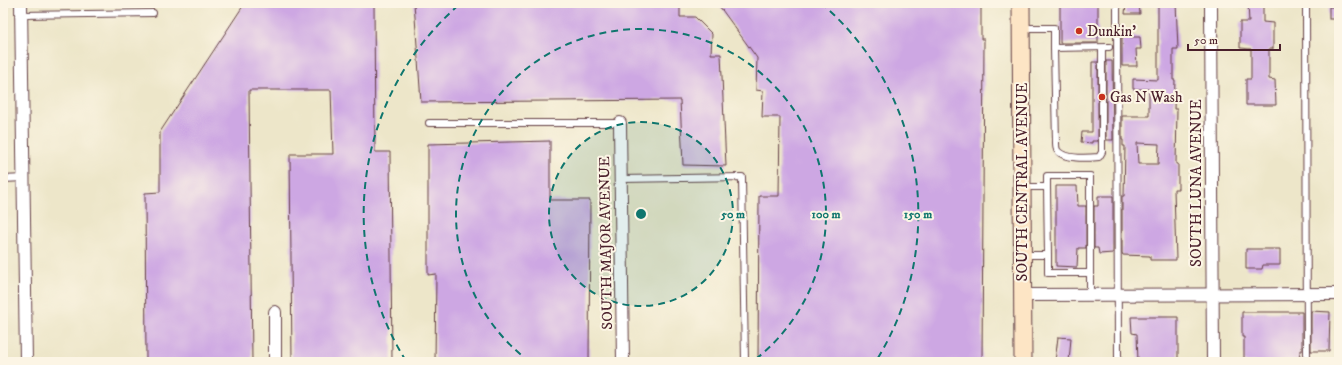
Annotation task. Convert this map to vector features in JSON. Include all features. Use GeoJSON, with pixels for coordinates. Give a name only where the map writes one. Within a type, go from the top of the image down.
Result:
{"type":"FeatureCollection","features":[{"type":"Feature","properties":{"kind":"main road","name":"SOUTH CENTRAL AVENUE"},"geometry":{"type":"LineString","coordinates":[[1021,3],[1023,362]]}},
{"type":"Feature","properties":{"kind":"street","name":"SOUTH LUNA AVENUE"},"geometry":{"type":"LineString","coordinates":[[1211,3],[1213,362]]}},
{"type":"Feature","properties":{"kind":"street"},"geometry":{"type":"LineString","coordinates":[[22,9],[26,362]]}},
{"type":"Feature","properties":{"kind":"street","name":"SOUTH MAJOR AVENUE"},"geometry":{"type":"LineString","coordinates":[[620,123],[623,362]]}},
{"type":"Feature","properties":{"kind":"street"},"geometry":{"type":"LineString","coordinates":[[1022,295],[1339,294]]}},
{"type":"Feature","properties":{"kind":"street"},"geometry":{"type":"LineString","coordinates":[[275,312],[275,362]]}},
{"type":"Feature","properties":{"kind":"lane"},"geometry":{"type":"LineString","coordinates":[[1117,3],[1118,362]]}},
{"type":"Feature","properties":{"kind":"lane"},"geometry":{"type":"LineString","coordinates":[[1306,3],[1307,362]]}},
{"type":"Feature","properties":{"kind":"lane"},"geometry":{"type":"LineString","coordinates":[[22,9],[153,14]]}},
{"type":"Feature","properties":{"kind":"lane"},"geometry":{"type":"LineString","coordinates":[[1021,28],[1054,28],[1057,150],[1064,155],[1074,158],[1099,157],[1102,152],[1102,48]]}},
{"type":"Feature","properties":{"kind":"lane"},"geometry":{"type":"LineString","coordinates":[[1054,48],[1109,47]]}},
{"type":"Feature","properties":{"kind":"lane"},"geometry":{"type":"LineString","coordinates":[[429,123],[620,123]]}},
{"type":"Feature","properties":{"kind":"lane"},"geometry":{"type":"LineString","coordinates":[[1090,273],[1048,273],[1047,176],[1090,176],[1090,273],[1090,295]]}},
{"type":"Feature","properties":{"kind":"lane"},"geometry":{"type":"LineString","coordinates":[[621,179],[742,177],[745,362]]}},
{"type":"Feature","properties":{"kind":"lane"},"geometry":{"type":"LineString","coordinates":[[3,179],[24,178]]}},
{"type":"Feature","properties":{"kind":"lane"},"geometry":{"type":"LineString","coordinates":[[1022,187],[1047,187]]}},
{"type":"Feature","properties":{"kind":"lane"},"geometry":{"type":"LineString","coordinates":[[1022,255],[1048,255]]}},
{"type":"Feature","properties":{"kind":"building"},"geometry":{"type":"Polygon","coordinates":[[[245,3],[374,3],[375,152],[390,152],[392,362],[292,362],[290,154],[333,154],[331,90],[249,90],[252,362],[146,362],[145,193],[160,192],[160,132],[245,3]]]}},
{"type":"Feature","properties":{"kind":"building"},"geometry":{"type":"Polygon","coordinates":[[[414,3],[680,3],[680,17],[695,17],[712,34],[711,54],[721,54],[726,166],[683,165],[680,100],[421,102],[414,3]]]}},
{"type":"Feature","properties":{"kind":"building"},"geometry":{"type":"Polygon","coordinates":[[[717,3],[981,3],[981,39],[984,39],[982,362],[758,362],[759,196],[779,196],[780,117],[762,117],[763,91],[756,90],[757,58],[717,3]]]}},
{"type":"Feature","properties":{"kind":"building"},"geometry":{"type":"Polygon","coordinates":[[[1060,3],[1098,3],[1098,43],[1060,43],[1060,3]]]}},
{"type":"Feature","properties":{"kind":"building"},"geometry":{"type":"Polygon","coordinates":[[[1126,3],[1139,3],[1140,14],[1125,14],[1126,3]]]}},
{"type":"Feature","properties":{"kind":"building"},"geometry":{"type":"Polygon","coordinates":[[[1158,3],[1176,3],[1178,49],[1173,49],[1173,80],[1175,80],[1174,109],[1177,109],[1176,164],[1178,164],[1178,189],[1174,189],[1176,260],[1150,260],[1150,256],[1123,255],[1122,253],[1122,196],[1124,196],[1125,146],[1123,146],[1122,140],[1122,116],[1149,116],[1149,89],[1133,89],[1133,79],[1158,80],[1158,3]],[[1137,143],[1138,164],[1158,164],[1159,144],[1137,143]]]}},
{"type":"Feature","properties":{"kind":"building"},"geometry":{"type":"Polygon","coordinates":[[[1248,3],[1263,3],[1263,22],[1273,23],[1273,49],[1269,49],[1269,79],[1275,80],[1276,105],[1246,105],[1246,79],[1251,79],[1251,49],[1240,48],[1240,22],[1249,22],[1248,3]]]}},
{"type":"Feature","properties":{"kind":"building"},"geometry":{"type":"Polygon","coordinates":[[[1329,7],[1339,7],[1339,19],[1329,19],[1329,7]]]}},
{"type":"Feature","properties":{"kind":"building"},"geometry":{"type":"Polygon","coordinates":[[[1122,37],[1140,37],[1141,49],[1136,49],[1137,66],[1122,66],[1122,37]]]}},
{"type":"Feature","properties":{"kind":"building"},"geometry":{"type":"Polygon","coordinates":[[[1106,61],[1112,61],[1113,140],[1106,140],[1106,61]]]}},
{"type":"Feature","properties":{"kind":"building"},"geometry":{"type":"Polygon","coordinates":[[[1092,62],[1098,62],[1098,141],[1092,141],[1092,143],[1081,142],[1082,132],[1092,132],[1092,62]]]}},
{"type":"Feature","properties":{"kind":"building"},"geometry":{"type":"Polygon","coordinates":[[[550,141],[550,200],[590,200],[589,362],[435,362],[436,274],[428,275],[428,144],[550,141]]]}},
{"type":"Feature","properties":{"kind":"building"},"geometry":{"type":"Polygon","coordinates":[[[1056,186],[1077,186],[1078,206],[1086,206],[1086,248],[1078,248],[1077,267],[1056,266],[1056,186]]]}},
{"type":"Feature","properties":{"kind":"building"},"geometry":{"type":"Polygon","coordinates":[[[1098,196],[1113,196],[1113,253],[1099,254],[1098,248],[1094,248],[1094,206],[1098,206],[1098,196]]]}},
{"type":"Feature","properties":{"kind":"building"},"geometry":{"type":"Polygon","coordinates":[[[1246,249],[1280,249],[1280,265],[1263,265],[1262,269],[1246,269],[1246,249]]]}},
{"type":"Feature","properties":{"kind":"building"},"geometry":{"type":"Polygon","coordinates":[[[1311,311],[1330,312],[1329,351],[1311,351],[1311,311]]]}},
{"type":"Feature","properties":{"kind":"building"},"geometry":{"type":"Polygon","coordinates":[[[1242,312],[1302,312],[1302,351],[1300,351],[1299,362],[1244,362],[1242,312]]]}},
{"type":"Feature","properties":{"kind":"building"},"geometry":{"type":"Polygon","coordinates":[[[1131,317],[1178,317],[1178,362],[1138,362],[1137,334],[1132,333],[1131,317]]]}},
{"type":"Feature","properties":{"kind":"building"},"geometry":{"type":"Polygon","coordinates":[[[1058,337],[1071,338],[1069,362],[1055,362],[1058,337]]]}},
{"type":"Feature","properties":{"kind":"place","name":"Dunkin'"},"geometry":{"type":"Point","coordinates":[1079,31]}},
{"type":"Feature","properties":{"kind":"place","name":"Gas N Wash"},"geometry":{"type":"Point","coordinates":[1102,97]}}]}
